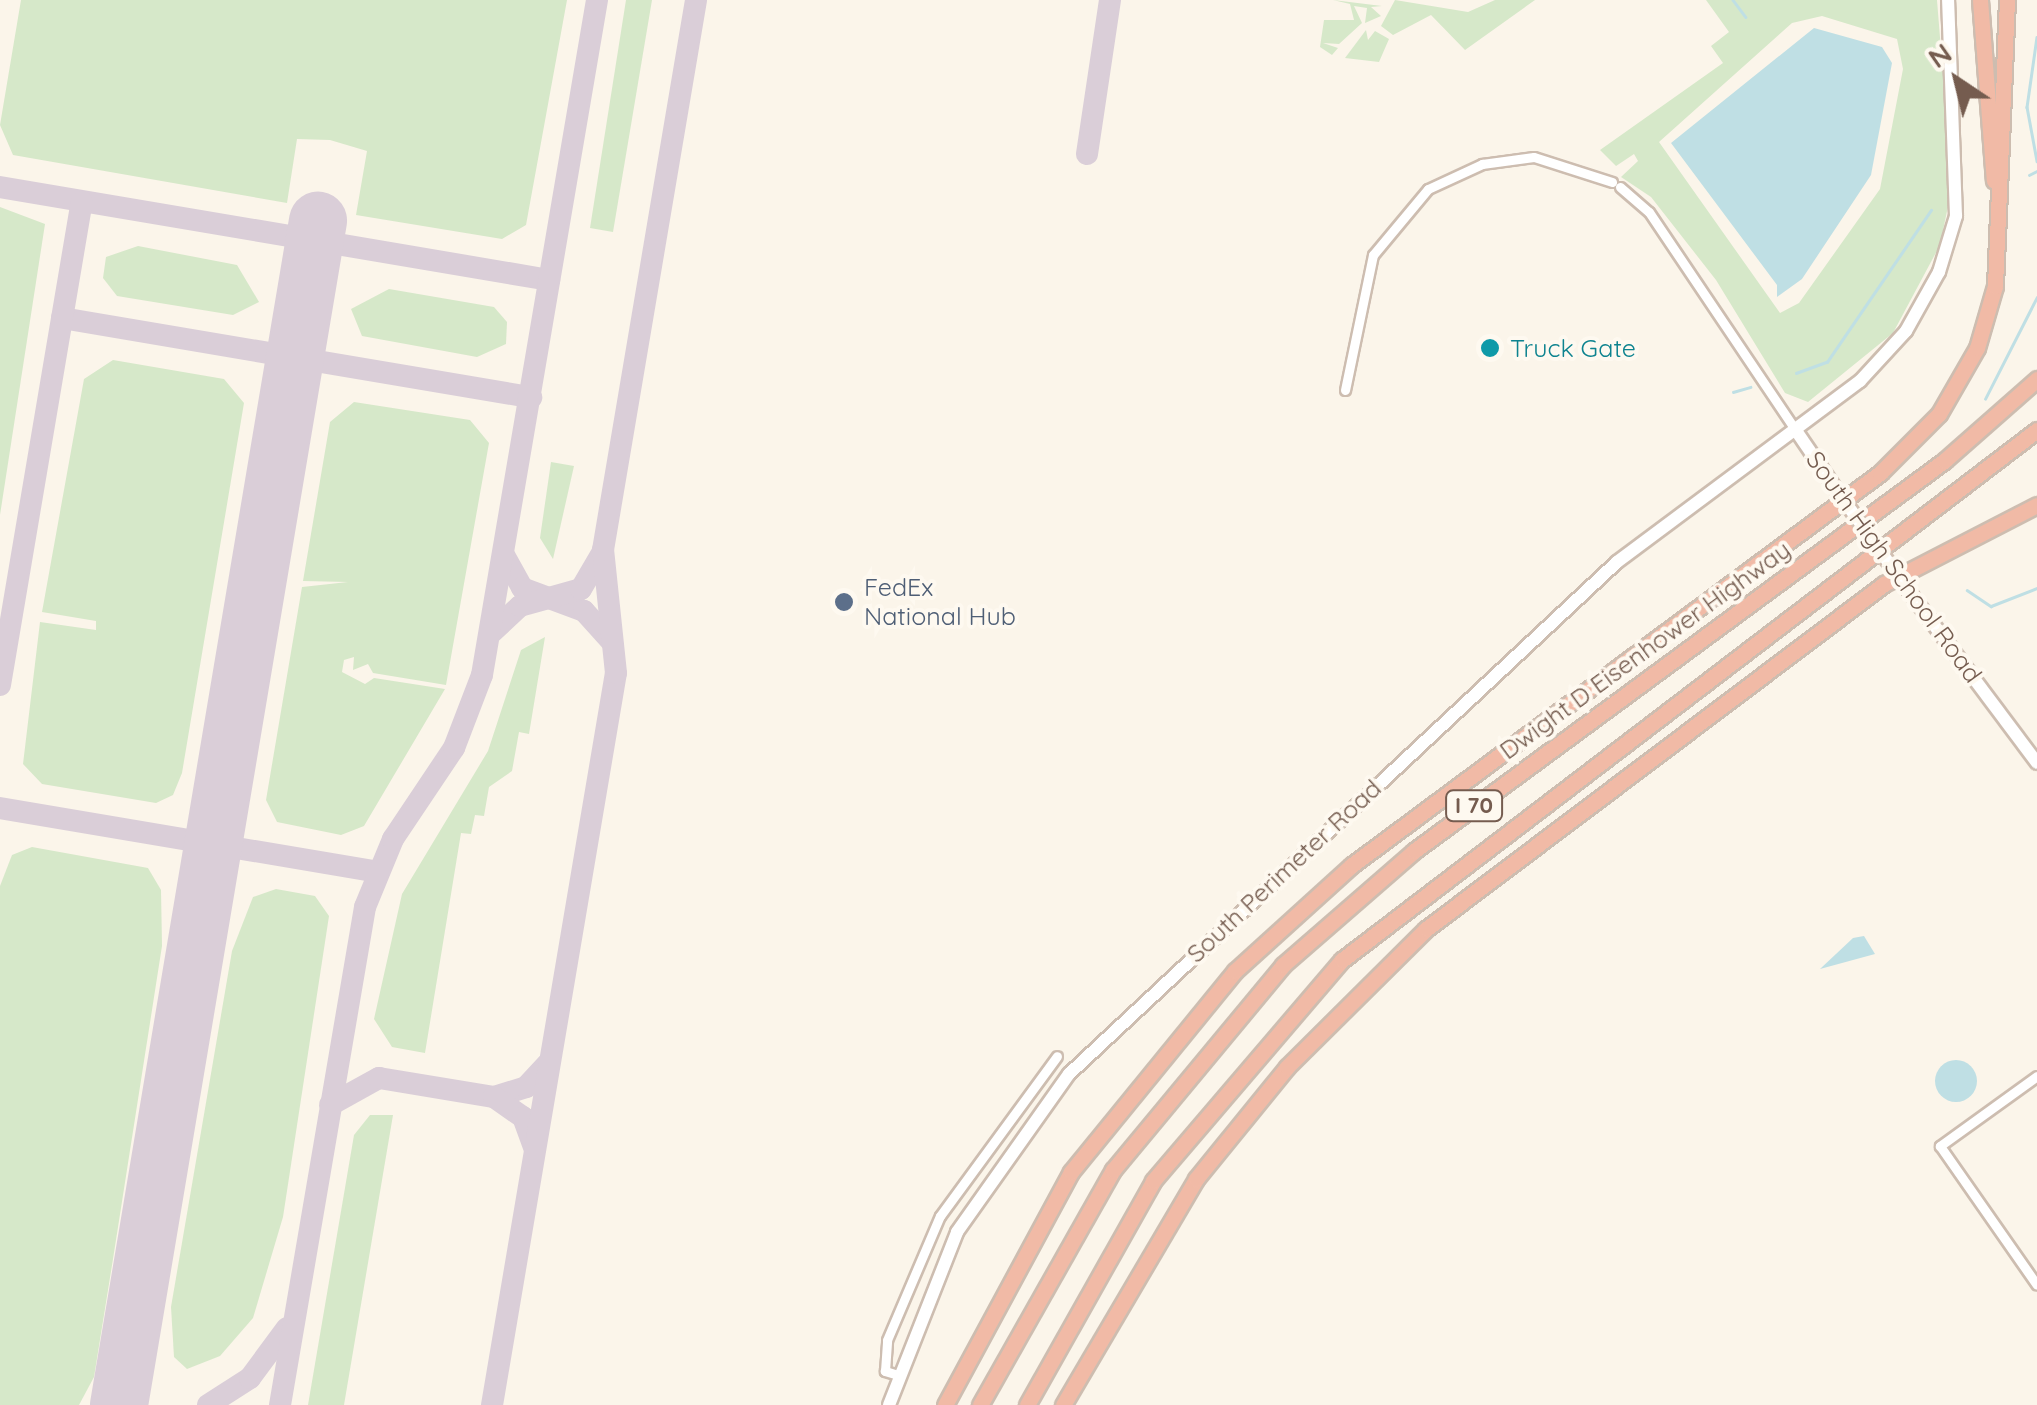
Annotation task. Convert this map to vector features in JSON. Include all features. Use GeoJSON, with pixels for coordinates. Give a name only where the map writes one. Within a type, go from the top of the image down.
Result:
{"type":"FeatureCollection","features":[{"type":"Feature","properties":{"kind":"highway"},"geometry":{"type":"LineString","coordinates":[[1980,0],[2000,223]]}},
{"type":"Feature","properties":{"kind":"highway"},"geometry":{"type":"LineString","coordinates":[[944,1405],[1071,1172],[1151,1063],[1242,963],[1363,856],[1880,473],[1928,428],[1982,336],[2000,223],[1998,60],[2008,0]]}},
{"type":"Feature","properties":{"kind":"highway","name":"Dwight D Eisenhower Highway"},"geometry":{"type":"LineString","coordinates":[[980,1405],[1113,1170],[1283,965],[1414,851],[1944,462],[2037,379]]}},
{"type":"Feature","properties":{"kind":"highway","name":"I 70"},"geometry":{"type":"LineString","coordinates":[[1027,1405],[1153,1181],[1331,971],[1442,875],[2037,430]]}},
{"type":"Feature","properties":{"kind":"highway"},"geometry":{"type":"LineString","coordinates":[[1063,1405],[1196,1179],[1377,975],[1652,753],[1884,584],[1990,526],[2037,508]]}},
{"type":"Feature","properties":{"kind":"street","name":"South High School Road"},"geometry":{"type":"LineString","coordinates":[[1948,0],[1960,170],[1946,256],[1889,352],[1794,429],[2037,763]]}},
{"type":"Feature","properties":{"kind":"street"},"geometry":{"type":"LineString","coordinates":[[1345,390],[1373,256],[1422,194],[1512,158],[1569,163],[1616,184],[1665,234],[1794,429]]}},
{"type":"Feature","properties":{"kind":"street","name":"South Perimeter Road"},"geometry":{"type":"LineString","coordinates":[[888,1405],[975,1200],[1068,1074],[1608,570],[1794,429]]}},
{"type":"Feature","properties":{"kind":"street"},"geometry":{"type":"LineString","coordinates":[[898,1376],[885,1371],[887,1340],[940,1216],[1058,1056]]}},
{"type":"Feature","properties":{"kind":"street"},"geometry":{"type":"LineString","coordinates":[[2037,1076],[1940,1146],[2037,1285]]}},
{"type":"Feature","properties":{"kind":"green space"},"geometry":{"type":"Polygon","coordinates":[[[21,0],[567,0],[526,225],[502,239],[356,215],[367,151],[330,140],[297,139],[287,203],[13,155],[0,125],[21,0]]]}},
{"type":"Feature","properties":{"kind":"green space"},"geometry":{"type":"Polygon","coordinates":[[[626,0],[652,0],[613,232],[590,228],[626,0]]]}},
{"type":"Feature","properties":{"kind":"green space"},"geometry":{"type":"Polygon","coordinates":[[[1333,0],[1382,6],[1371,7],[1381,16],[1365,23],[1367,8],[1354,6],[1362,23],[1339,44],[1323,43],[1338,48],[1332,55],[1320,47],[1324,20],[1354,20],[1350,4],[1333,0]]]}},
{"type":"Feature","properties":{"kind":"green space"},"geometry":{"type":"Polygon","coordinates":[[[1395,0],[1468,12],[1495,0],[1535,0],[1465,50],[1431,15],[1393,35],[1381,26],[1395,0]]]}},
{"type":"Feature","properties":{"kind":"green space"},"geometry":{"type":"Polygon","coordinates":[[[1706,0],[1937,0],[1952,187],[1940,245],[1893,333],[1808,402],[1785,393],[1716,280],[1651,197],[1621,177],[1638,161],[1634,154],[1616,166],[1600,150],[1723,63],[1711,46],[1729,32],[1706,0]],[[1822,16],[1792,23],[1659,142],[1780,313],[1799,303],[1880,189],[1903,69],[1897,39],[1822,16]]]}},
{"type":"Feature","properties":{"kind":"green space"},"geometry":{"type":"Polygon","coordinates":[[[1366,30],[1368,40],[1375,31],[1389,39],[1379,62],[1345,58],[1366,30]]]}},
{"type":"Feature","properties":{"kind":"green space"},"geometry":{"type":"Polygon","coordinates":[[[0,207],[45,224],[0,515],[0,207]]]}},
{"type":"Feature","properties":{"kind":"green space"},"geometry":{"type":"Polygon","coordinates":[[[138,246],[237,265],[259,302],[233,315],[117,296],[103,278],[106,257],[138,246]]]}},
{"type":"Feature","properties":{"kind":"green space"},"geometry":{"type":"Polygon","coordinates":[[[389,289],[494,307],[507,322],[506,344],[477,357],[362,336],[351,309],[389,289]]]}},
{"type":"Feature","properties":{"kind":"green space"},"geometry":{"type":"Polygon","coordinates":[[[113,360],[224,379],[244,403],[182,773],[173,795],[156,803],[42,784],[23,764],[40,622],[96,630],[96,621],[42,612],[84,379],[113,360]]]}},
{"type":"Feature","properties":{"kind":"green space"},"geometry":{"type":"Polygon","coordinates":[[[354,402],[470,420],[489,443],[446,685],[373,673],[368,664],[353,670],[354,657],[344,660],[342,672],[365,684],[374,678],[445,689],[364,826],[341,835],[277,822],[266,800],[302,587],[348,582],[303,581],[330,422],[354,402]]]}},
{"type":"Feature","properties":{"kind":"green space"},"geometry":{"type":"Polygon","coordinates":[[[551,462],[574,466],[553,559],[540,538],[551,462]]]}},
{"type":"Feature","properties":{"kind":"green space"},"geometry":{"type":"Polygon","coordinates":[[[545,637],[529,734],[519,732],[512,771],[489,787],[484,816],[475,815],[471,834],[461,833],[425,1053],[392,1047],[374,1019],[402,894],[488,751],[521,650],[545,637]]]}},
{"type":"Feature","properties":{"kind":"green space"},"geometry":{"type":"Polygon","coordinates":[[[32,847],[148,868],[161,890],[162,946],[113,1259],[94,1377],[79,1405],[0,1405],[0,886],[12,855],[32,847]]]}},
{"type":"Feature","properties":{"kind":"green space"},"geometry":{"type":"Polygon","coordinates":[[[276,889],[315,896],[329,916],[283,1217],[253,1318],[220,1356],[187,1369],[174,1357],[171,1307],[232,951],[253,897],[276,889]]]}},
{"type":"Feature","properties":{"kind":"green space"},"geometry":{"type":"Polygon","coordinates":[[[370,1115],[393,1115],[344,1405],[308,1405],[354,1135],[370,1115]]]}},
{"type":"Feature","properties":{"kind":"water"},"geometry":{"type":"Polygon","coordinates":[[[1814,28],[1882,47],[1892,63],[1871,175],[1802,279],[1777,297],[1777,285],[1671,143],[1814,28]]]}},
{"type":"Feature","properties":{"kind":"water"},"geometry":{"type":"Polygon","coordinates":[[[1864,936],[1875,954],[1820,969],[1853,938],[1864,936]]]}},
{"type":"Feature","properties":{"kind":"water"},"geometry":{"type":"Polygon","coordinates":[[[1956,1060],[1971,1066],[1977,1081],[1971,1096],[1956,1102],[1941,1096],[1935,1081],[1941,1066],[1956,1060]]]}},
{"type":"Feature","properties":{"kind":"waterway"},"geometry":{"type":"LineString","coordinates":[[1733,0],[1746,17]]}},
{"type":"Feature","properties":{"kind":"waterway"},"geometry":{"type":"LineString","coordinates":[[2037,37],[2027,107],[2037,161]]}},
{"type":"Feature","properties":{"kind":"waterway"},"geometry":{"type":"LineString","coordinates":[[2029,175],[2037,171]]}},
{"type":"Feature","properties":{"kind":"waterway"},"geometry":{"type":"LineString","coordinates":[[1796,373],[1827,362],[1931,210]]}},
{"type":"Feature","properties":{"kind":"waterway"},"geometry":{"type":"LineString","coordinates":[[1985,399],[2037,297]]}},
{"type":"Feature","properties":{"kind":"waterway"},"geometry":{"type":"LineString","coordinates":[[1733,392],[1750,387]]}},
{"type":"Feature","properties":{"kind":"waterway"},"geometry":{"type":"LineString","coordinates":[[1967,590],[1991,606],[2037,588]]}},
{"type":"Feature","properties":{"kind":"taxiway"},"geometry":{"type":"LineString","coordinates":[[280,1405],[365,907],[393,839],[454,748],[482,675],[597,0]]}},
{"type":"Feature","properties":{"kind":"taxiway"},"geometry":{"type":"LineString","coordinates":[[492,1405],[616,673],[603,550],[696,0]]}},
{"type":"Feature","properties":{"kind":"taxiway"},"geometry":{"type":"LineString","coordinates":[[1087,154],[1110,0]]}},
{"type":"Feature","properties":{"kind":"taxiway"},"geometry":{"type":"LineString","coordinates":[[0,187],[549,280]]}},
{"type":"Feature","properties":{"kind":"taxiway"},"geometry":{"type":"LineString","coordinates":[[0,685],[82,202]]}},
{"type":"Feature","properties":{"kind":"taxiway"},"geometry":{"type":"LineString","coordinates":[[62,318],[531,397]]}},
{"type":"Feature","properties":{"kind":"taxiway"},"geometry":{"type":"LineString","coordinates":[[490,634],[520,606],[581,589],[602,553]]}},
{"type":"Feature","properties":{"kind":"taxiway"},"geometry":{"type":"LineString","coordinates":[[504,555],[522,588],[584,611],[612,642]]}},
{"type":"Feature","properties":{"kind":"taxiway"},"geometry":{"type":"LineString","coordinates":[[0,808],[377,872]]}},
{"type":"Feature","properties":{"kind":"taxiway"},"geometry":{"type":"LineString","coordinates":[[494,1097],[526,1087],[548,1063]]}},
{"type":"Feature","properties":{"kind":"taxiway"},"geometry":{"type":"LineString","coordinates":[[330,1105],[379,1078],[494,1097],[523,1117],[534,1147]]}},
{"type":"Feature","properties":{"kind":"taxiway"},"geometry":{"type":"LineString","coordinates":[[208,1405],[250,1378],[287,1328]]}},
{"type":"Feature","properties":{"kind":"runway"},"geometry":{"type":"LineString","coordinates":[[119,1405],[318,221]]}},
{"type":"Feature","properties":{"kind":"place","name":"Truck Gate"},"geometry":{"type":"Point","coordinates":[1490,348]}},
{"type":"Feature","properties":{"kind":"place","name":"FedEx National Hub"},"geometry":{"type":"Point","coordinates":[844,602]}}]}
